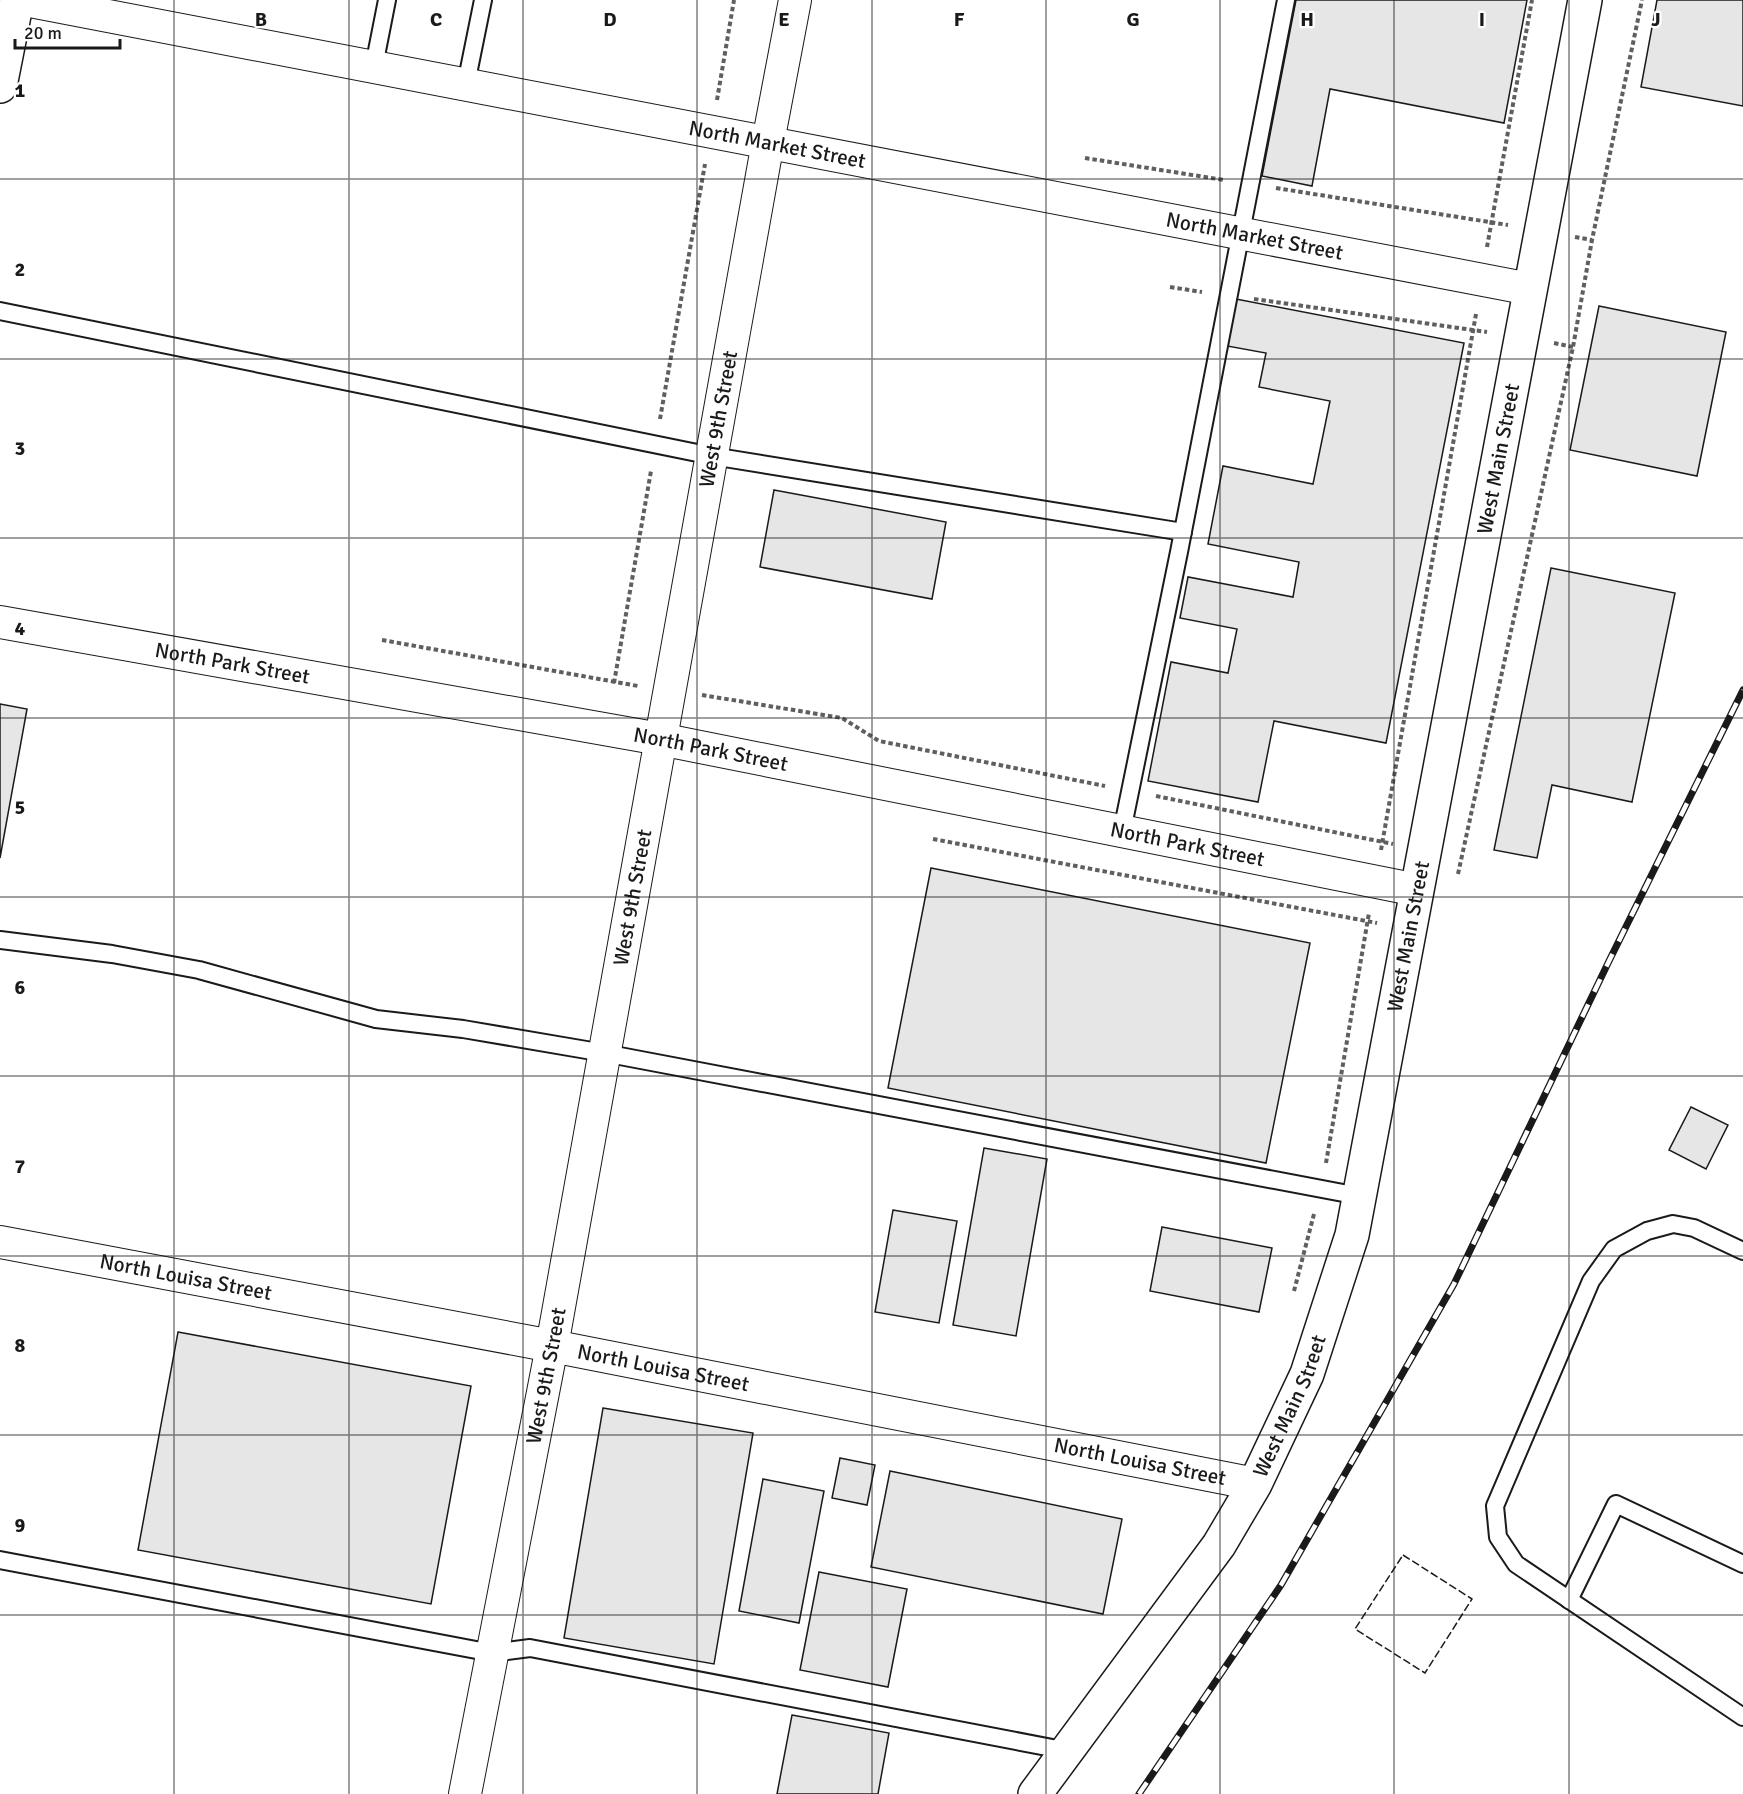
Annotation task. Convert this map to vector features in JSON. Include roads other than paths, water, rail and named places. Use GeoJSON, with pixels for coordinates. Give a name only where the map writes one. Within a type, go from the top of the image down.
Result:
{"type":"FeatureCollection","features":[{"type":"Feature","properties":{"kind":"street"},"geometry":{"type":"LineString","coordinates":[[0,86],[17,0]]}},
{"type":"Feature","properties":{"kind":"street","name":"North Market Street"},"geometry":{"type":"LineString","coordinates":[[25,0],[1530,289]]}},
{"type":"Feature","properties":{"kind":"street","name":"West 9th Street"},"geometry":{"type":"LineString","coordinates":[[465,1794],[552,1346],[795,0]]}},
{"type":"Feature","properties":{"kind":"street","name":"West Main Street"},"geometry":{"type":"LineString","coordinates":[[1035,1794],[1220,1545],[1255,1484],[1307,1374],[1352,1235],[1585,0]]}},
{"type":"Feature","properties":{"kind":"street","name":"North Park Street"},"geometry":{"type":"LineString","coordinates":[[0,622],[660,739],[1417,890]]}},
{"type":"Feature","properties":{"kind":"street","name":"North Louisa Street"},"geometry":{"type":"LineString","coordinates":[[0,1242],[552,1346],[1255,1484]]}},
{"type":"Feature","properties":{"kind":"lane"},"geometry":{"type":"LineString","coordinates":[[374,66],[387,0]]}},
{"type":"Feature","properties":{"kind":"lane"},"geometry":{"type":"LineString","coordinates":[[466,84],[483,0]]}},
{"type":"Feature","properties":{"kind":"lane"},"geometry":{"type":"LineString","coordinates":[[1122,831],[1183,532],[1286,0]]}},
{"type":"Feature","properties":{"kind":"lane"},"geometry":{"type":"LineString","coordinates":[[0,311],[712,456],[1183,532]]}},
{"type":"Feature","properties":{"kind":"lane"},"geometry":{"type":"LineString","coordinates":[[0,940],[112,954],[199,970],[376,1019],[463,1029],[604,1053],[1359,1196]]}},
{"type":"Feature","properties":{"kind":"lane"},"geometry":{"type":"LineString","coordinates":[[1743,1251],[1694,1228],[1673,1224],[1647,1231],[1614,1249],[1591,1281],[1495,1506],[1498,1537],[1516,1564],[1743,1717]]}},
{"type":"Feature","properties":{"kind":"lane"},"geometry":{"type":"LineString","coordinates":[[1569,1600],[1616,1504],[1743,1564]]}},
{"type":"Feature","properties":{"kind":"lane"},"geometry":{"type":"LineString","coordinates":[[0,1560],[492,1653],[530,1648],[1068,1751]]}},
{"type":"Feature","properties":{"kind":"railway"},"geometry":{"type":"LineString","coordinates":[[1139,1794],[1281,1585],[1454,1284],[1609,961],[1743,690]]}}]}
